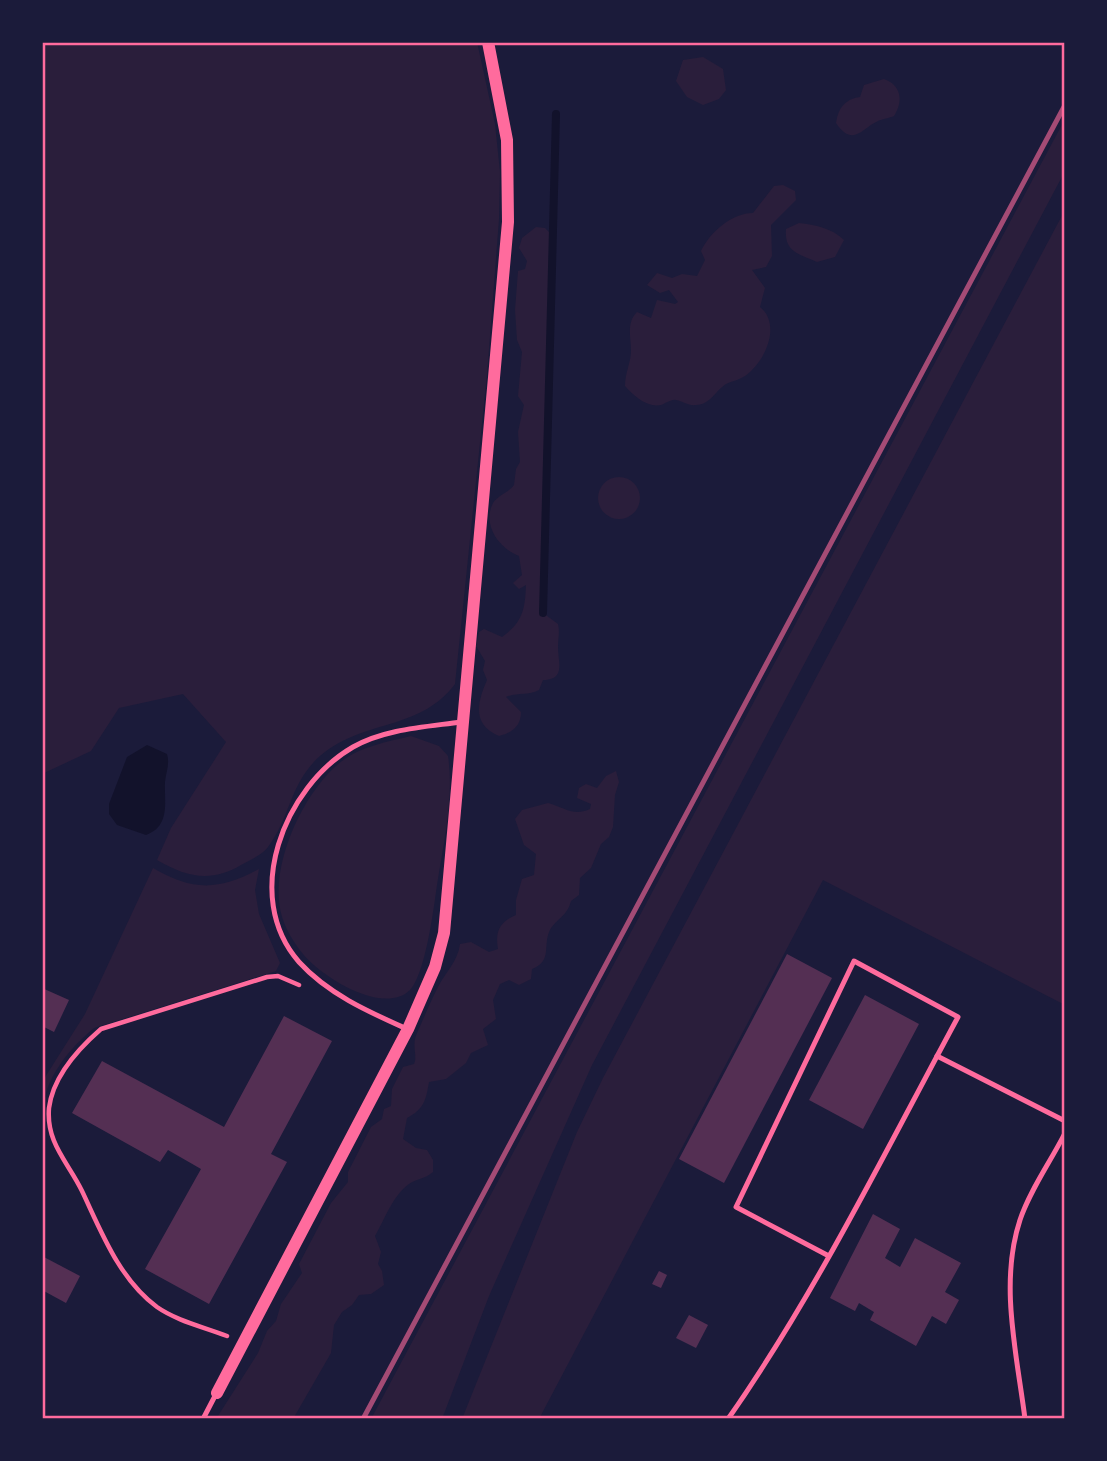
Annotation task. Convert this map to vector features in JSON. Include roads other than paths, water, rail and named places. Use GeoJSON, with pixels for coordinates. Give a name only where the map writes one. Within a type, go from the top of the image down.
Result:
{"type":"FeatureCollection","features":[{"type":"Feature","properties":{"kind":"street"},"geometry":{"type":"LineString","coordinates":[[217,1393],[408,1029],[435,967],[444,933],[508,222],[507,140],[488,42]]}},
{"type":"Feature","properties":{"kind":"lane"},"geometry":{"type":"LineString","coordinates":[[408,1029],[333,992],[298,961],[276,925],[271,884],[288,821],[317,775],[354,747],[382,735],[464,722]]}},
{"type":"Feature","properties":{"kind":"lane"},"geometry":{"type":"LineString","coordinates":[[728,1419],[768,1361],[827,1255],[937,1056],[958,1017],[854,961],[736,1208],[827,1255]]}},
{"type":"Feature","properties":{"kind":"lane"},"geometry":{"type":"LineString","coordinates":[[937,1056],[1065,1121]]}},
{"type":"Feature","properties":{"kind":"lane"},"geometry":{"type":"LineString","coordinates":[[1025,1419],[1011,1302],[1012,1255],[1021,1218],[1065,1133]]}},
{"type":"Feature","properties":{"kind":"lane"},"geometry":{"type":"LineString","coordinates":[[204,1419],[217,1393]]}},
{"type":"Feature","properties":{"kind":"waterway"},"geometry":{"type":"LineString","coordinates":[[543,613],[556,114]]}},
{"type":"Feature","properties":{"kind":"railway"},"geometry":{"type":"LineString","coordinates":[[363,1419],[1065,105]]}}]}
